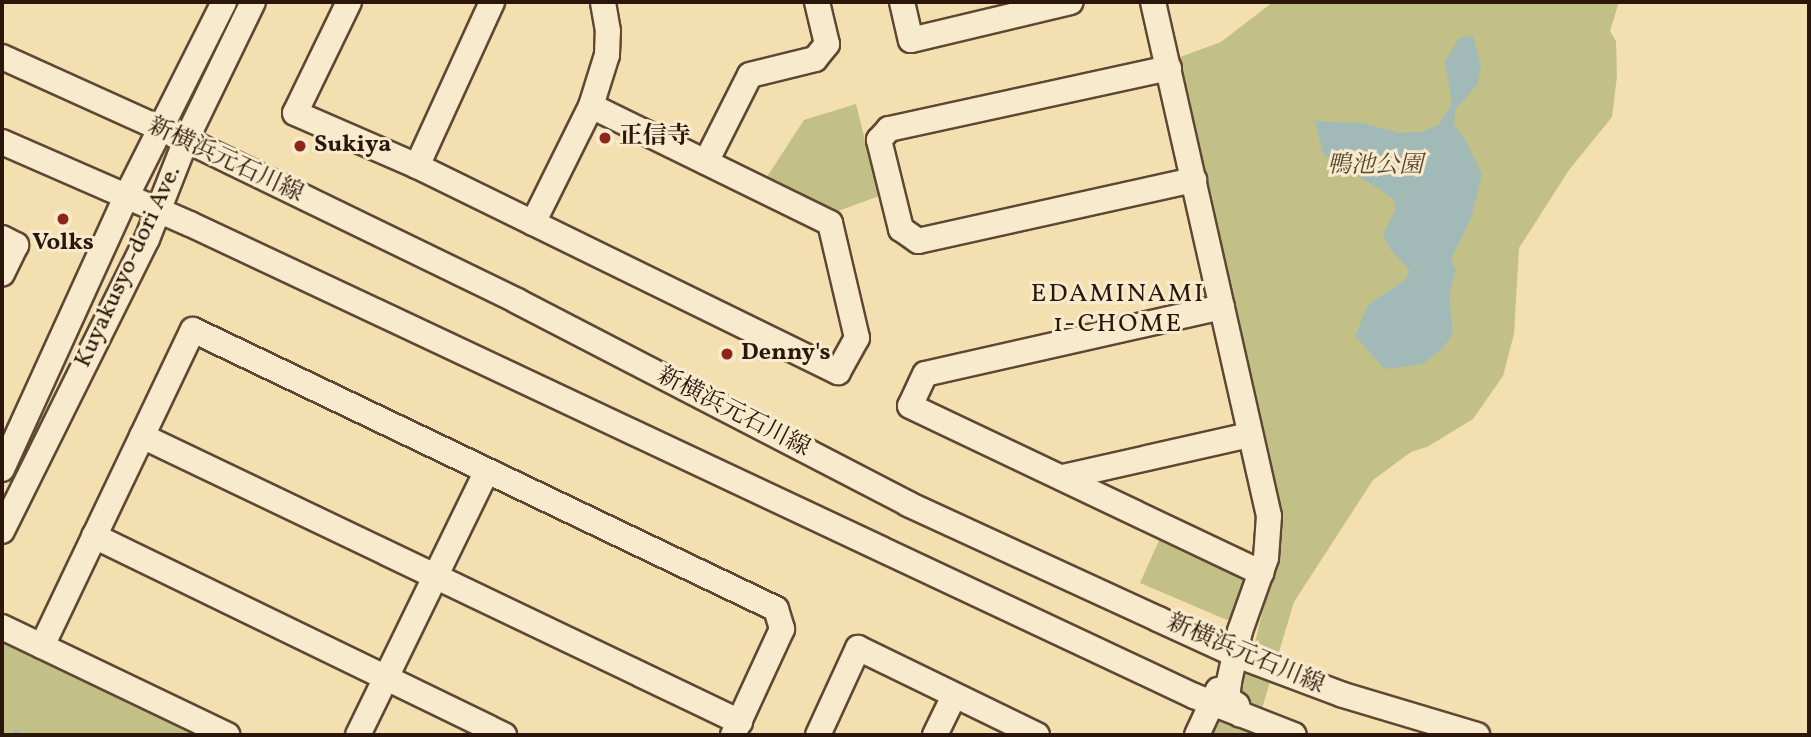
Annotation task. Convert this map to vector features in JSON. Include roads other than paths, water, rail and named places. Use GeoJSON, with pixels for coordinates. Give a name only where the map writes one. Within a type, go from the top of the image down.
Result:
{"type":"FeatureCollection","features":[{"type":"Feature","properties":{"kind":"street","name":"Kuyakusyo-dori Ave."},"geometry":{"type":"LineString","coordinates":[[2,469],[127,195],[225,2]]}},
{"type":"Feature","properties":{"kind":"street","name":"Kuyakusyo-dori Ave."},"geometry":{"type":"LineString","coordinates":[[2,531],[147,239],[186,140],[253,2]]}},
{"type":"Feature","properties":{"kind":"street"},"geometry":{"type":"LineString","coordinates":[[349,2],[295,113],[417,166],[838,372],[857,338],[831,223],[591,106]]}},
{"type":"Feature","properties":{"kind":"street"},"geometry":{"type":"LineString","coordinates":[[417,166],[492,2]]}},
{"type":"Feature","properties":{"kind":"street"},"geometry":{"type":"LineString","coordinates":[[533,223],[591,106],[607,55],[608,31],[603,2]]}},
{"type":"Feature","properties":{"kind":"street"},"geometry":{"type":"LineString","coordinates":[[706,162],[750,75],[815,59],[827,44],[817,2]]}},
{"type":"Feature","properties":{"kind":"street"},"geometry":{"type":"LineString","coordinates":[[902,2],[911,40],[1070,2]]}},
{"type":"Feature","properties":{"kind":"street"},"geometry":{"type":"LineString","coordinates":[[1153,2],[1269,516],[1266,558],[1234,654],[1197,735]]}},
{"type":"Feature","properties":{"kind":"street","name":"新横浜元石川線"},"geometry":{"type":"LineString","coordinates":[[2,57],[186,140],[517,301],[908,504],[1234,654],[1343,695],[1477,735]]}},
{"type":"Feature","properties":{"kind":"street"},"geometry":{"type":"LineString","coordinates":[[1169,68],[889,129],[879,139],[901,229],[918,241],[1194,180]]}},
{"type":"Feature","properties":{"kind":"street"},"geometry":{"type":"LineString","coordinates":[[2,142],[127,195],[1212,704],[1294,735]]}},
{"type":"Feature","properties":{"kind":"street"},"geometry":{"type":"LineString","coordinates":[[2,238],[16,245],[2,274]]}},
{"type":"Feature","properties":{"kind":"street"},"geometry":{"type":"LineString","coordinates":[[1222,307],[925,374],[910,407],[1063,477],[1261,573]]}},
{"type":"Feature","properties":{"kind":"street"},"geometry":{"type":"LineString","coordinates":[[42,646],[192,330],[776,609],[782,629],[737,729],[435,577],[142,436]]}},
{"type":"Feature","properties":{"kind":"street"},"geometry":{"type":"LineString","coordinates":[[1063,477],[1250,435]]}},
{"type":"Feature","properties":{"kind":"street"},"geometry":{"type":"LineString","coordinates":[[358,735],[486,472]]}},
{"type":"Feature","properties":{"kind":"street"},"geometry":{"type":"LineString","coordinates":[[94,536],[504,735]]}},
{"type":"Feature","properties":{"kind":"street"},"geometry":{"type":"LineString","coordinates":[[2,626],[227,735]]}},
{"type":"Feature","properties":{"kind":"street"},"geometry":{"type":"LineString","coordinates":[[1198,637],[1202,647],[1217,654],[1220,661],[1212,704]]}},
{"type":"Feature","properties":{"kind":"street"},"geometry":{"type":"LineString","coordinates":[[818,735],[859,648],[1037,735]]}},
{"type":"Feature","properties":{"kind":"street"},"geometry":{"type":"LineString","coordinates":[[1234,654],[1227,698],[1237,705],[1240,715]]}},
{"type":"Feature","properties":{"kind":"street"},"geometry":{"type":"LineString","coordinates":[[934,735],[954,696]]}},
{"type":"Feature","properties":{"kind":"water"},"geometry":{"type":"Polygon","coordinates":[[[1473,36],[1481,67],[1477,85],[1455,110],[1454,125],[1466,141],[1482,174],[1471,219],[1451,259],[1456,270],[1449,295],[1453,332],[1444,347],[1423,364],[1385,369],[1355,336],[1368,305],[1405,280],[1410,271],[1390,249],[1383,235],[1396,208],[1393,198],[1323,154],[1315,121],[1363,123],[1400,133],[1421,132],[1438,125],[1452,104],[1445,62],[1459,38],[1473,36]]]}},
{"type":"Feature","properties":{"kind":"waterway"},"geometry":{"type":"LineString","coordinates":[[15,732],[20,735]]}},
{"type":"Feature","properties":{"kind":"place","name":"正信寺"},"geometry":{"type":"Point","coordinates":[605,138]}},
{"type":"Feature","properties":{"kind":"place","name":"Sukiya"},"geometry":{"type":"Point","coordinates":[300,146]}},
{"type":"Feature","properties":{"kind":"place","name":"Volks"},"geometry":{"type":"Point","coordinates":[63,219]}},
{"type":"Feature","properties":{"kind":"place","name":"Denny's"},"geometry":{"type":"Point","coordinates":[727,354]}},
{"type":"Feature","properties":{"kind":"district","name":"EDAMINAMI 1-CHOME"},"geometry":{"type":"Point","coordinates":[1118,310]}},
{"type":"Feature","properties":{"kind":"park label","name":"鴨池公園"},"geometry":{"type":"Point","coordinates":[1375,167]}}]}
